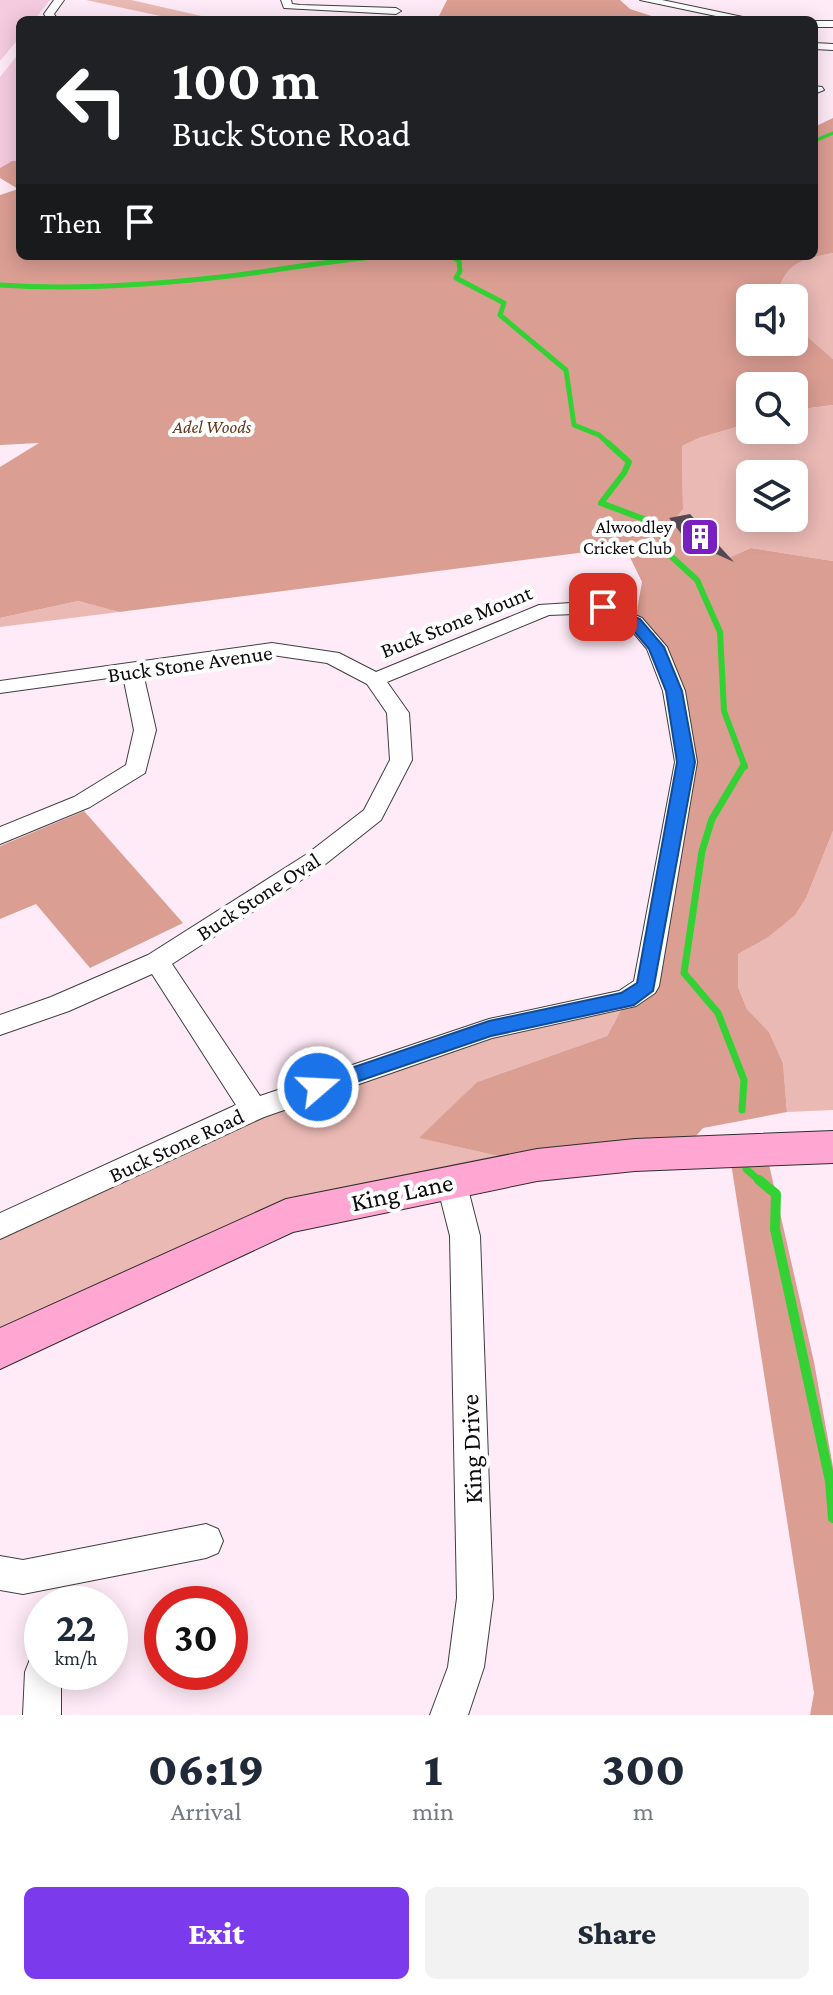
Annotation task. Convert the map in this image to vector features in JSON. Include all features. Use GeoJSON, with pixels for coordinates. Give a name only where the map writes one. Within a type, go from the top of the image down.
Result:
{"type":"FeatureCollection","features":[{"type":"Feature","properties":{"kind":"street"},"geometry":{"type":"LineString","coordinates":[[286,0],[288,6],[300,8],[396,11]]}},
{"type":"Feature","properties":{"kind":"street"},"geometry":{"type":"LineString","coordinates":[[701,11],[719,0]]}},
{"type":"Feature","properties":{"kind":"street"},"geometry":{"type":"LineString","coordinates":[[640,4],[660,13],[671,5]]}},
{"type":"Feature","properties":{"kind":"street"},"geometry":{"type":"LineString","coordinates":[[640,4],[671,5],[729,16]]}},
{"type":"Feature","properties":{"kind":"street","name":"Buck Stone Mount"},"geometry":{"type":"LineString","coordinates":[[375,680],[546,609],[603,607]]}},
{"type":"Feature","properties":{"kind":"street","name":"Buck Stone Road"},"geometry":{"type":"LineString","coordinates":[[0,1227],[254,1109],[489,1029],[627,999],[646,986],[686,762],[674,691],[657,647],[635,622],[603,607]]}},
{"type":"Feature","properties":{"kind":"street","name":"Buck Stone Avenue"},"geometry":{"type":"LineString","coordinates":[[0,687],[132,671],[272,649],[332,657],[375,680]]}},
{"type":"Feature","properties":{"kind":"street"},"geometry":{"type":"LineString","coordinates":[[0,836],[82,802],[137,768],[145,730],[132,671]]}},
{"type":"Feature","properties":{"kind":"street","name":"Buck Stone Oval"},"geometry":{"type":"LineString","coordinates":[[0,1025],[60,1004],[157,961],[315,860],[373,815],[401,760],[398,713],[375,680]]}},
{"type":"Feature","properties":{"kind":"street"},"geometry":{"type":"LineString","coordinates":[[157,961],[254,1109]]}},
{"type":"Feature","properties":{"kind":"street","name":"King Lane"},"geometry":{"type":"LineString","coordinates":[[6,1336],[286,1216],[537,1165],[635,1155],[833,1147]]}},
{"type":"Feature","properties":{"kind":"street","name":"King Drive"},"geometry":{"type":"LineString","coordinates":[[449,1715],[466,1667],[475,1598],[465,1236],[451,1181]]}},
{"type":"Feature","properties":{"kind":"street"},"geometry":{"type":"LineString","coordinates":[[0,1573],[23,1577],[206,1541]]}},
{"type":"Feature","properties":{"kind":"street"},"geometry":{"type":"LineString","coordinates":[[42,1715],[43,1690]]}},
{"type":"Feature","properties":{"kind":"shaded area"},"geometry":{"type":"Polygon","coordinates":[[[0,0],[50,0],[37,16],[16,16],[16,42],[0,61],[0,0]]]}},
{"type":"Feature","properties":{"kind":"shaded area"},"geometry":{"type":"Polygon","coordinates":[[[86,0],[131,0],[202,16],[160,16],[86,0]]]}},
{"type":"Feature","properties":{"kind":"shaded area"},"geometry":{"type":"Polygon","coordinates":[[[16,57],[16,161],[0,168],[0,77],[16,57]]]}},
{"type":"Feature","properties":{"kind":"shaded area"},"geometry":{"type":"Polygon","coordinates":[[[833,253],[833,359],[808,337],[808,284],[781,284],[796,265],[806,260],[818,260],[818,256],[833,253]]]}},
{"type":"Feature","properties":{"kind":"shaded area"},"geometry":{"type":"Polygon","coordinates":[[[833,405],[833,561],[751,548],[728,558],[694,546],[672,521],[683,509],[682,446],[736,427],[736,444],[808,444],[808,408],[833,405]]]}},
{"type":"Feature","properties":{"kind":"shaded area"},"geometry":{"type":"Polygon","coordinates":[[[78,601],[119,612],[0,627],[0,618],[78,601]]]}},
{"type":"Feature","properties":{"kind":"shaded area"},"geometry":{"type":"Polygon","coordinates":[[[833,831],[833,1110],[787,1112],[783,1063],[769,1032],[747,1009],[738,987],[738,954],[767,938],[807,896],[833,831]]]}},
{"type":"Feature","properties":{"kind":"shaded area"},"geometry":{"type":"Polygon","coordinates":[[[627,999],[607,1036],[477,1082],[420,1138],[537,1165],[286,1216],[0,1349],[0,1227],[82,1188],[489,1029],[627,999]]]}},
{"type":"Feature","properties":{"kind":"green space"},"geometry":{"type":"Polygon","coordinates":[[[447,0],[620,0],[630,9],[652,16],[439,16],[447,0]]]}},
{"type":"Feature","properties":{"kind":"green space","name":"Adel Woods"},"geometry":{"type":"Polygon","coordinates":[[[833,118],[833,253],[818,256],[818,125],[833,118]]]}},
{"type":"Feature","properties":{"kind":"green space","name":"Adel Woods"},"geometry":{"type":"Polygon","coordinates":[[[16,161],[16,188],[0,178],[0,168],[16,161]]]}},
{"type":"Feature","properties":{"kind":"green space","name":"Adel Woods"},"geometry":{"type":"Polygon","coordinates":[[[16,190],[16,260],[806,260],[789,270],[781,284],[736,284],[736,356],[808,356],[808,337],[833,359],[833,405],[808,408],[808,372],[736,372],[736,427],[682,446],[683,509],[673,521],[694,546],[728,558],[751,548],[833,561],[833,831],[807,896],[795,915],[767,938],[738,954],[738,987],[747,1009],[769,1032],[783,1063],[787,1112],[703,1128],[681,1153],[537,1165],[419,1138],[477,1082],[607,1036],[627,999],[646,986],[686,762],[674,691],[635,622],[642,582],[625,547],[119,612],[78,601],[0,618],[0,467],[39,443],[0,445],[0,195],[16,190]]]}},
{"type":"Feature","properties":{"kind":"green space"},"geometry":{"type":"Polygon","coordinates":[[[84,811],[183,923],[90,968],[36,904],[0,919],[0,846],[84,811]]]}},
{"type":"Feature","properties":{"kind":"green space"},"geometry":{"type":"Polygon","coordinates":[[[768,1160],[814,1362],[833,1467],[833,1715],[810,1715],[814,1693],[731,1163],[768,1160]]]}},
{"type":"Feature","properties":{"kind":"building","name":"Alwoodley Cricket Club"},"geometry":{"type":"Polygon","coordinates":[[[690,514],[734,562],[687,541],[669,518],[690,514]]]}},
{"type":"Feature","properties":{"kind":"waterway"},"geometry":{"type":"LineString","coordinates":[[818,139],[833,133]]}},
{"type":"Feature","properties":{"kind":"waterway"},"geometry":{"type":"LineString","coordinates":[[0,285],[58,287],[150,283],[346,260]]}},
{"type":"Feature","properties":{"kind":"waterway"},"geometry":{"type":"LineString","coordinates":[[457,260],[460,271],[456,278],[504,303],[500,315],[566,370],[574,425],[599,435],[610,445]]}},
{"type":"Feature","properties":{"kind":"waterway"},"geometry":{"type":"LineString","coordinates":[[608,443],[629,462],[601,503],[665,527],[661,547],[697,580],[720,632],[724,711],[745,767]]}},
{"type":"Feature","properties":{"kind":"waterway"},"geometry":{"type":"LineString","coordinates":[[742,1110],[744,1080],[718,1013],[684,973],[702,851],[712,819],[744,765]]}},
{"type":"Feature","properties":{"kind":"waterway"},"geometry":{"type":"LineString","coordinates":[[746,1169],[761,1182]]}},
{"type":"Feature","properties":{"kind":"waterway"},"geometry":{"type":"LineString","coordinates":[[759,1180],[776,1194],[775,1229],[830,1481],[833,1518]]}},
{"type":"Feature","properties":{"kind":"place","name":"Alwoodley Cricket Club"},"geometry":{"type":"Point","coordinates":[700,537]}},
{"type":"Feature","properties":{"kind":"route"},"geometry":{"type":"LineString","coordinates":[[318,1087],[489,1029],[627,999],[646,986],[686,762],[674,691],[657,647],[635,622],[603,607]]}}]}
